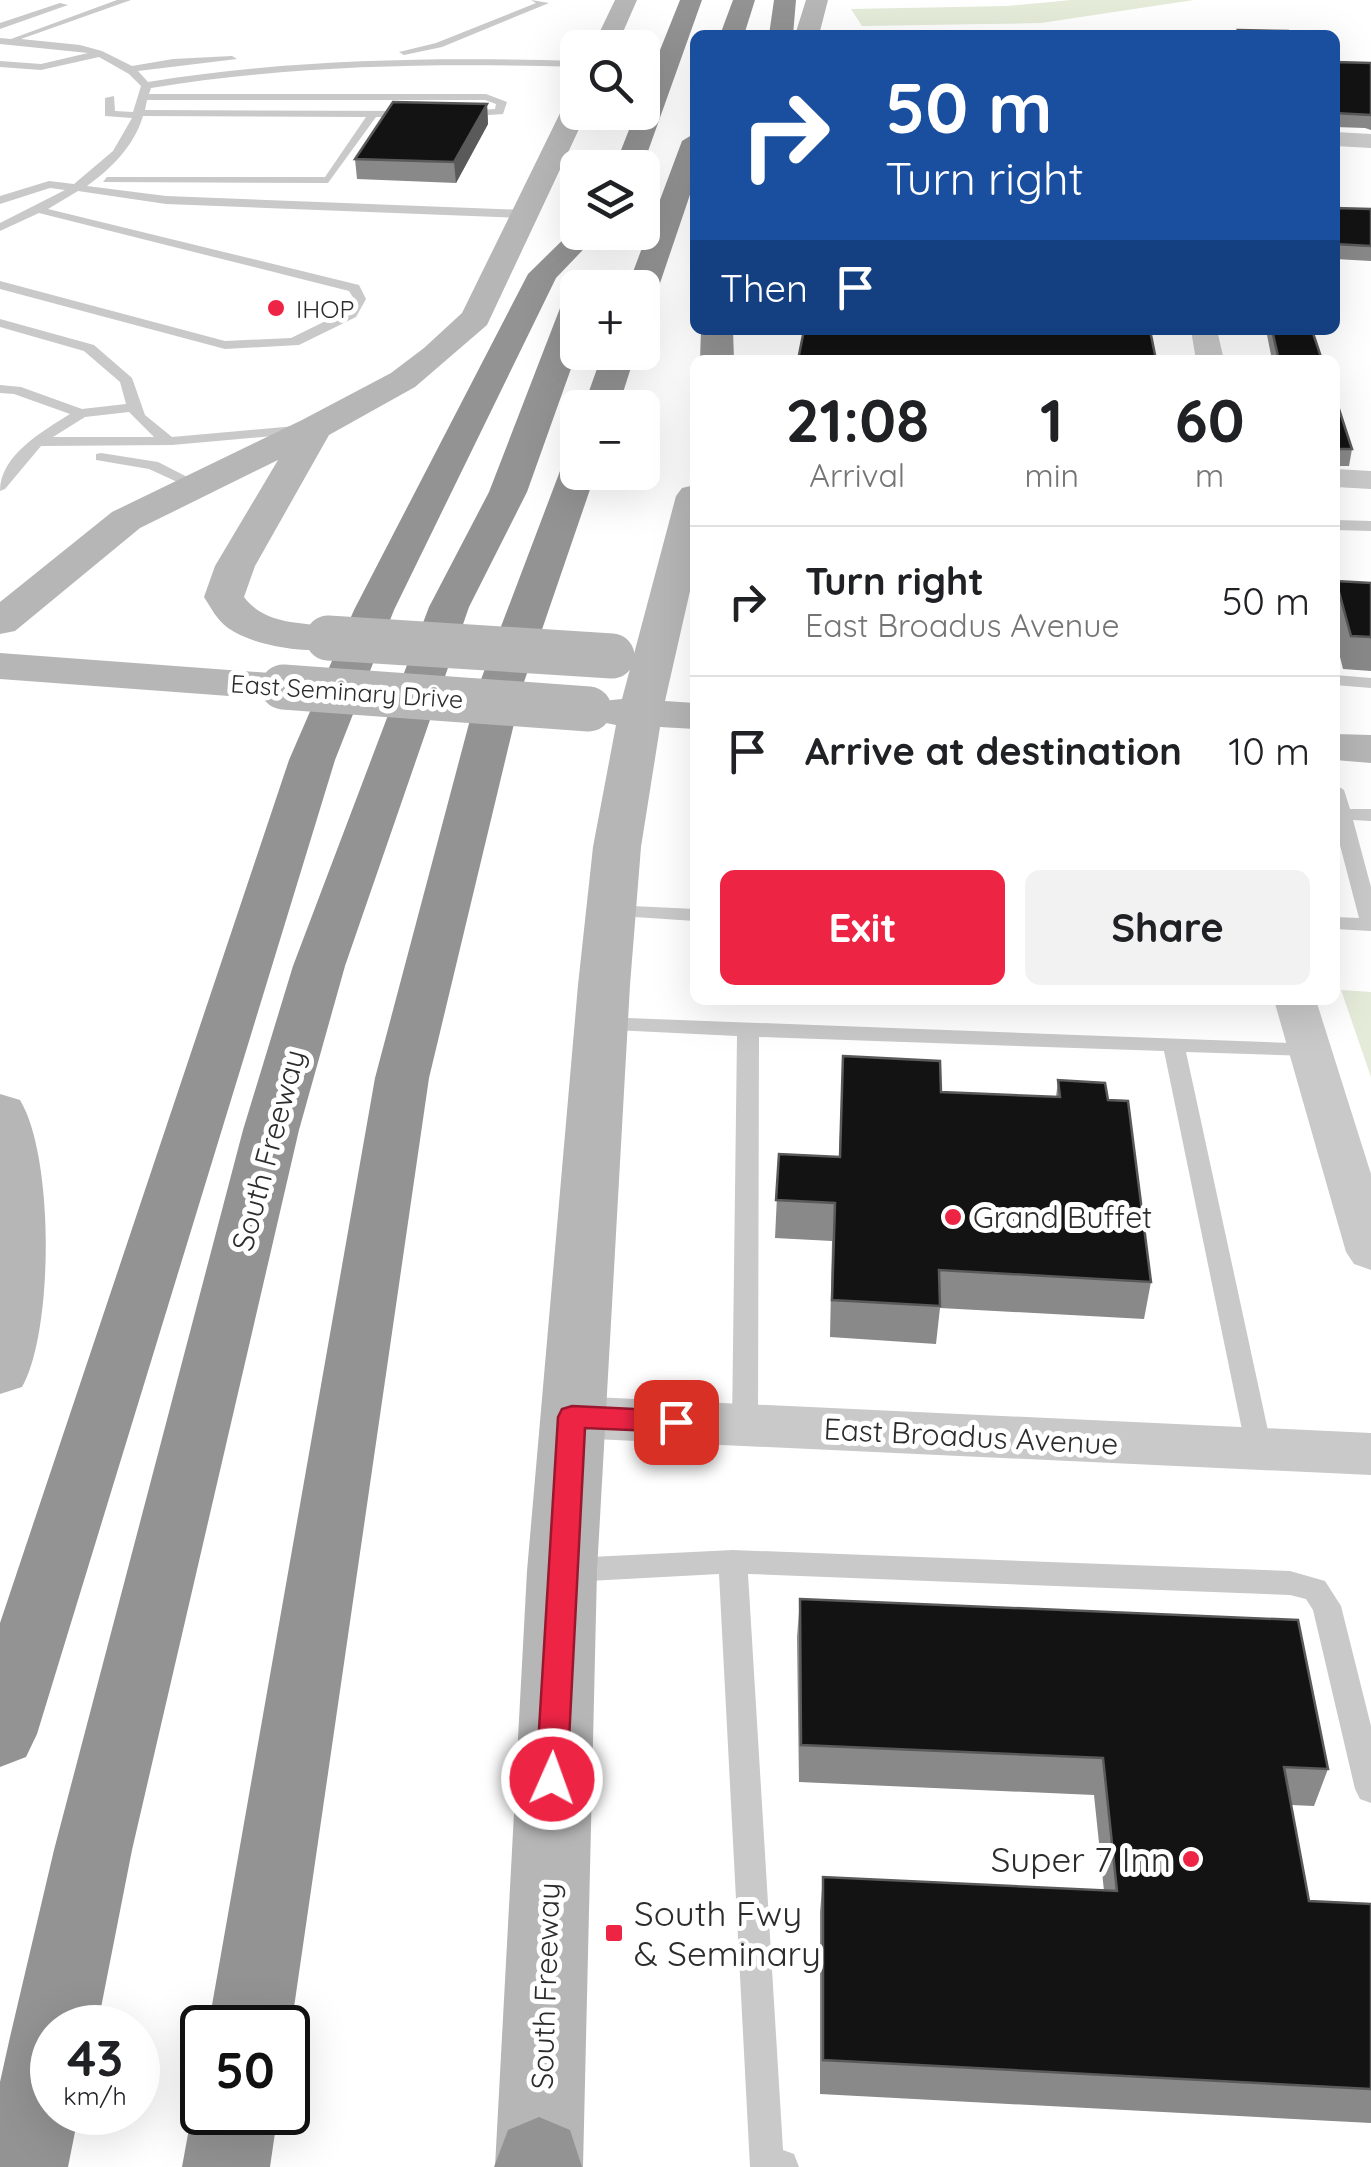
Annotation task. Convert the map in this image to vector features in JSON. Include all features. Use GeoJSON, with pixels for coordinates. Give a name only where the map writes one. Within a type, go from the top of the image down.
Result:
{"type":"FeatureCollection","features":[{"type":"Feature","properties":{"kind":"highway"},"geometry":{"type":"LineString","coordinates":[[635,150],[691,0]]}},
{"type":"Feature","properties":{"kind":"highway"},"geometry":{"type":"LineString","coordinates":[[734,30],[744,0]]}},
{"type":"Feature","properties":{"kind":"highway"},"geometry":{"type":"LineString","coordinates":[[782,30],[786,0]]}},
{"type":"Feature","properties":{"kind":"highway"},"geometry":{"type":"LineString","coordinates":[[648,270],[690,155]]}},
{"type":"Feature","properties":{"kind":"highway"},"geometry":{"type":"LineString","coordinates":[[0,1734],[312,760],[374,610],[544,274],[568,250]]}},
{"type":"Feature","properties":{"kind":"highway","name":"South Freeway"},"geometry":{"type":"LineString","coordinates":[[59,2005],[93,1850],[262,1168],[319,966],[449,607],[508,492],[560,352]]}},
{"type":"Feature","properties":{"kind":"highway"},"geometry":{"type":"LineString","coordinates":[[253,2005],[402,1078],[498,697],[571,490]]}},
{"type":"Feature","properties":{"kind":"highway"},"geometry":{"type":"LineString","coordinates":[[24,2167],[31,2135]]}},
{"type":"Feature","properties":{"kind":"highway"},"geometry":{"type":"LineString","coordinates":[[226,2167],[231,2135]]}},
{"type":"Feature","properties":{"kind":"main road"},"geometry":{"type":"LineString","coordinates":[[612,30],[626,0]]}},
{"type":"Feature","properties":{"kind":"main road"},"geometry":{"type":"LineString","coordinates":[[808,30],[817,0]]}},
{"type":"Feature","properties":{"kind":"main road"},"geometry":{"type":"LineString","coordinates":[[0,622],[111,529],[403,380],[476,318],[565,130]]}},
{"type":"Feature","properties":{"kind":"main road"},"geometry":{"type":"LineString","coordinates":[[315,428],[235,566],[224,597],[238,618],[258,628],[328,638],[632,657]]}},
{"type":"Feature","properties":{"kind":"main road","name":"South Freeway"},"geometry":{"type":"LineString","coordinates":[[539,2165],[562,1570],[617,847],[641,713],[632,657],[688,551]]}},
{"type":"Feature","properties":{"kind":"main road","name":"East Seminary Drive"},"geometry":{"type":"LineString","coordinates":[[0,666],[690,716]]}},
{"type":"Feature","properties":{"kind":"main road"},"geometry":{"type":"LineString","coordinates":[[1340,747],[1371,749]]}},
{"type":"Feature","properties":{"kind":"main road"},"geometry":{"type":"LineString","coordinates":[[0,1113],[12,1177],[16,1293],[0,1370]]}},
{"type":"Feature","properties":{"kind":"street"},"geometry":{"type":"LineString","coordinates":[[1340,139],[1371,141]]}},
{"type":"Feature","properties":{"kind":"street"},"geometry":{"type":"LineString","coordinates":[[1340,478],[1371,480]]}},
{"type":"Feature","properties":{"kind":"street"},"geometry":{"type":"LineString","coordinates":[[1296,1005],[1371,1252]]}},
{"type":"Feature","properties":{"kind":"street","name":"East Broadus Avenue"},"geometry":{"type":"LineString","coordinates":[[572,1417],[1371,1454]]}},
{"type":"Feature","properties":{"kind":"lane"},"geometry":{"type":"LineString","coordinates":[[0,14],[44,0]]}},
{"type":"Feature","properties":{"kind":"lane"},"geometry":{"type":"LineString","coordinates":[[0,26],[77,0]]}},
{"type":"Feature","properties":{"kind":"lane"},"geometry":{"type":"LineString","coordinates":[[4,42],[126,0]]}},
{"type":"Feature","properties":{"kind":"lane"},"geometry":{"type":"LineString","coordinates":[[4,42],[72,47],[134,69],[174,62],[422,50],[544,3],[536,0]]}},
{"type":"Feature","properties":{"kind":"lane"},"geometry":{"type":"LineString","coordinates":[[0,64],[42,67],[99,54]]}},
{"type":"Feature","properties":{"kind":"lane"},"geometry":{"type":"LineString","coordinates":[[145,91],[192,77],[364,65],[560,64]]}},
{"type":"Feature","properties":{"kind":"lane"},"geometry":{"type":"LineString","coordinates":[[1,225],[77,190],[130,137],[145,91],[134,69]]}},
{"type":"Feature","properties":{"kind":"lane"},"geometry":{"type":"LineString","coordinates":[[145,91],[435,72],[560,74]]}},
{"type":"Feature","properties":{"kind":"lane"},"geometry":{"type":"LineString","coordinates":[[145,91],[486,97],[502,102],[499,112],[451,114]]}},
{"type":"Feature","properties":{"kind":"lane"},"geometry":{"type":"LineString","coordinates":[[110,98],[109,114],[432,114]]}},
{"type":"Feature","properties":{"kind":"lane"},"geometry":{"type":"LineString","coordinates":[[77,190],[328,180],[374,114]]}},
{"type":"Feature","properties":{"kind":"lane"},"geometry":{"type":"LineString","coordinates":[[0,200],[20,197],[49,184],[210,203],[522,220]]}},
{"type":"Feature","properties":{"kind":"lane"},"geometry":{"type":"LineString","coordinates":[[0,286],[224,345],[242,346],[294,342],[351,314],[360,300],[354,288],[40,210]]}},
{"type":"Feature","properties":{"kind":"lane"},"geometry":{"type":"LineString","coordinates":[[124,210],[522,220]]}},
{"type":"Feature","properties":{"kind":"lane"},"geometry":{"type":"LineString","coordinates":[[0,324],[88,348],[127,381],[131,408],[150,429],[169,441]]}},
{"type":"Feature","properties":{"kind":"lane"},"geometry":{"type":"LineString","coordinates":[[0,389],[16,390],[81,413],[131,408]]}},
{"type":"Feature","properties":{"kind":"lane"},"geometry":{"type":"LineString","coordinates":[[0,486],[32,447],[81,413]]}},
{"type":"Feature","properties":{"kind":"lane"},"geometry":{"type":"LineString","coordinates":[[32,447],[216,440],[315,428]]}},
{"type":"Feature","properties":{"kind":"lane"},"geometry":{"type":"LineString","coordinates":[[32,447],[125,458],[153,465],[196,486]]}},
{"type":"Feature","properties":{"kind":"lane"},"geometry":{"type":"LineString","coordinates":[[1340,524],[1371,526]]}},
{"type":"Feature","properties":{"kind":"lane"},"geometry":{"type":"LineString","coordinates":[[1340,680],[1371,683]]}},
{"type":"Feature","properties":{"kind":"lane"},"geometry":{"type":"LineString","coordinates":[[1340,923],[1371,925],[1340,817],[1371,815]]}},
{"type":"Feature","properties":{"kind":"lane"},"geometry":{"type":"LineString","coordinates":[[612,911],[690,915]]}},
{"type":"Feature","properties":{"kind":"lane"},"geometry":{"type":"LineString","coordinates":[[602,1024],[1309,1049]]}},
{"type":"Feature","properties":{"kind":"lane"},"geometry":{"type":"LineString","coordinates":[[745,1425],[748,1028]]}},
{"type":"Feature","properties":{"kind":"lane"},"geometry":{"type":"LineString","coordinates":[[1173,1043],[1259,1449]]}},
{"type":"Feature","properties":{"kind":"lane"},"geometry":{"type":"LineString","coordinates":[[562,1570],[733,1562],[1290,1583],[1315,1590],[1327,1606],[1371,1789]]}},
{"type":"Feature","properties":{"kind":"lane"},"geometry":{"type":"LineString","coordinates":[[733,1562],[766,2163],[782,2167]]}},
{"type":"Feature","properties":{"kind":"green space"},"geometry":{"type":"Polygon","coordinates":[[[1071,0],[1194,0],[1041,23],[862,26],[851,9],[1007,6],[1071,0]]]}},
{"type":"Feature","properties":{"kind":"green space"},"geometry":{"type":"Polygon","coordinates":[[[1341,990],[1371,992],[1371,1077],[1341,990]]]}},
{"type":"Feature","properties":{"kind":"building"},"geometry":{"type":"Polygon","coordinates":[[[1340,62],[1371,63],[1371,115],[1340,113],[1340,62]]]}},
{"type":"Feature","properties":{"kind":"building"},"geometry":{"type":"Polygon","coordinates":[[[393,102],[487,104],[454,162],[355,159],[393,102]]]}},
{"type":"Feature","properties":{"kind":"building"},"geometry":{"type":"Polygon","coordinates":[[[1340,208],[1371,209],[1371,246],[1340,244],[1340,208]]]}},
{"type":"Feature","properties":{"kind":"building"},"geometry":{"type":"Polygon","coordinates":[[[803,335],[1151,335],[1155,355],[799,355],[803,335]]]}},
{"type":"Feature","properties":{"kind":"building"},"geometry":{"type":"Polygon","coordinates":[[[1273,335],[1314,335],[1320,355],[1278,355],[1273,335]]]}},
{"type":"Feature","properties":{"kind":"building"},"geometry":{"type":"Polygon","coordinates":[[[1340,412],[1352,449],[1340,449],[1340,412]]]}},
{"type":"Feature","properties":{"kind":"building"},"geometry":{"type":"Polygon","coordinates":[[[1340,581],[1371,583],[1371,637],[1351,636],[1340,581]]]}},
{"type":"Feature","properties":{"kind":"building","name":"Grand Buffet"},"geometry":{"type":"Polygon","coordinates":[[[843,1056],[940,1061],[941,1092],[1060,1097],[1058,1080],[1105,1083],[1108,1100],[1128,1101],[1151,1282],[939,1270],[940,1306],[832,1300],[835,1203],[776,1200],[779,1154],[840,1157],[843,1056]]]}},
{"type":"Feature","properties":{"kind":"building","name":"Super 7 Inn"},"geometry":{"type":"Polygon","coordinates":[[[800,1599],[1298,1620],[1328,1769],[1284,1767],[1309,1901],[1371,1904],[1371,2089],[823,2060],[823,1877],[1117,1891],[1103,1758],[801,1745],[800,1599]]]}},
{"type":"Feature","properties":{"kind":"place","name":"IHOP"},"geometry":{"type":"Point","coordinates":[276,308]}},
{"type":"Feature","properties":{"kind":"place","name":"Grand Buffet"},"geometry":{"type":"Point","coordinates":[953,1217]}},
{"type":"Feature","properties":{"kind":"place","name":"Super 7 Inn"},"geometry":{"type":"Point","coordinates":[1191,1859]}},
{"type":"Feature","properties":{"kind":"place","name":"South Fwy & Seminary"},"geometry":{"type":"Point","coordinates":[614,1933]}},
{"type":"Feature","properties":{"kind":"route"},"geometry":{"type":"LineString","coordinates":[[552,1779],[572,1417],[676,1422]]}}]}
